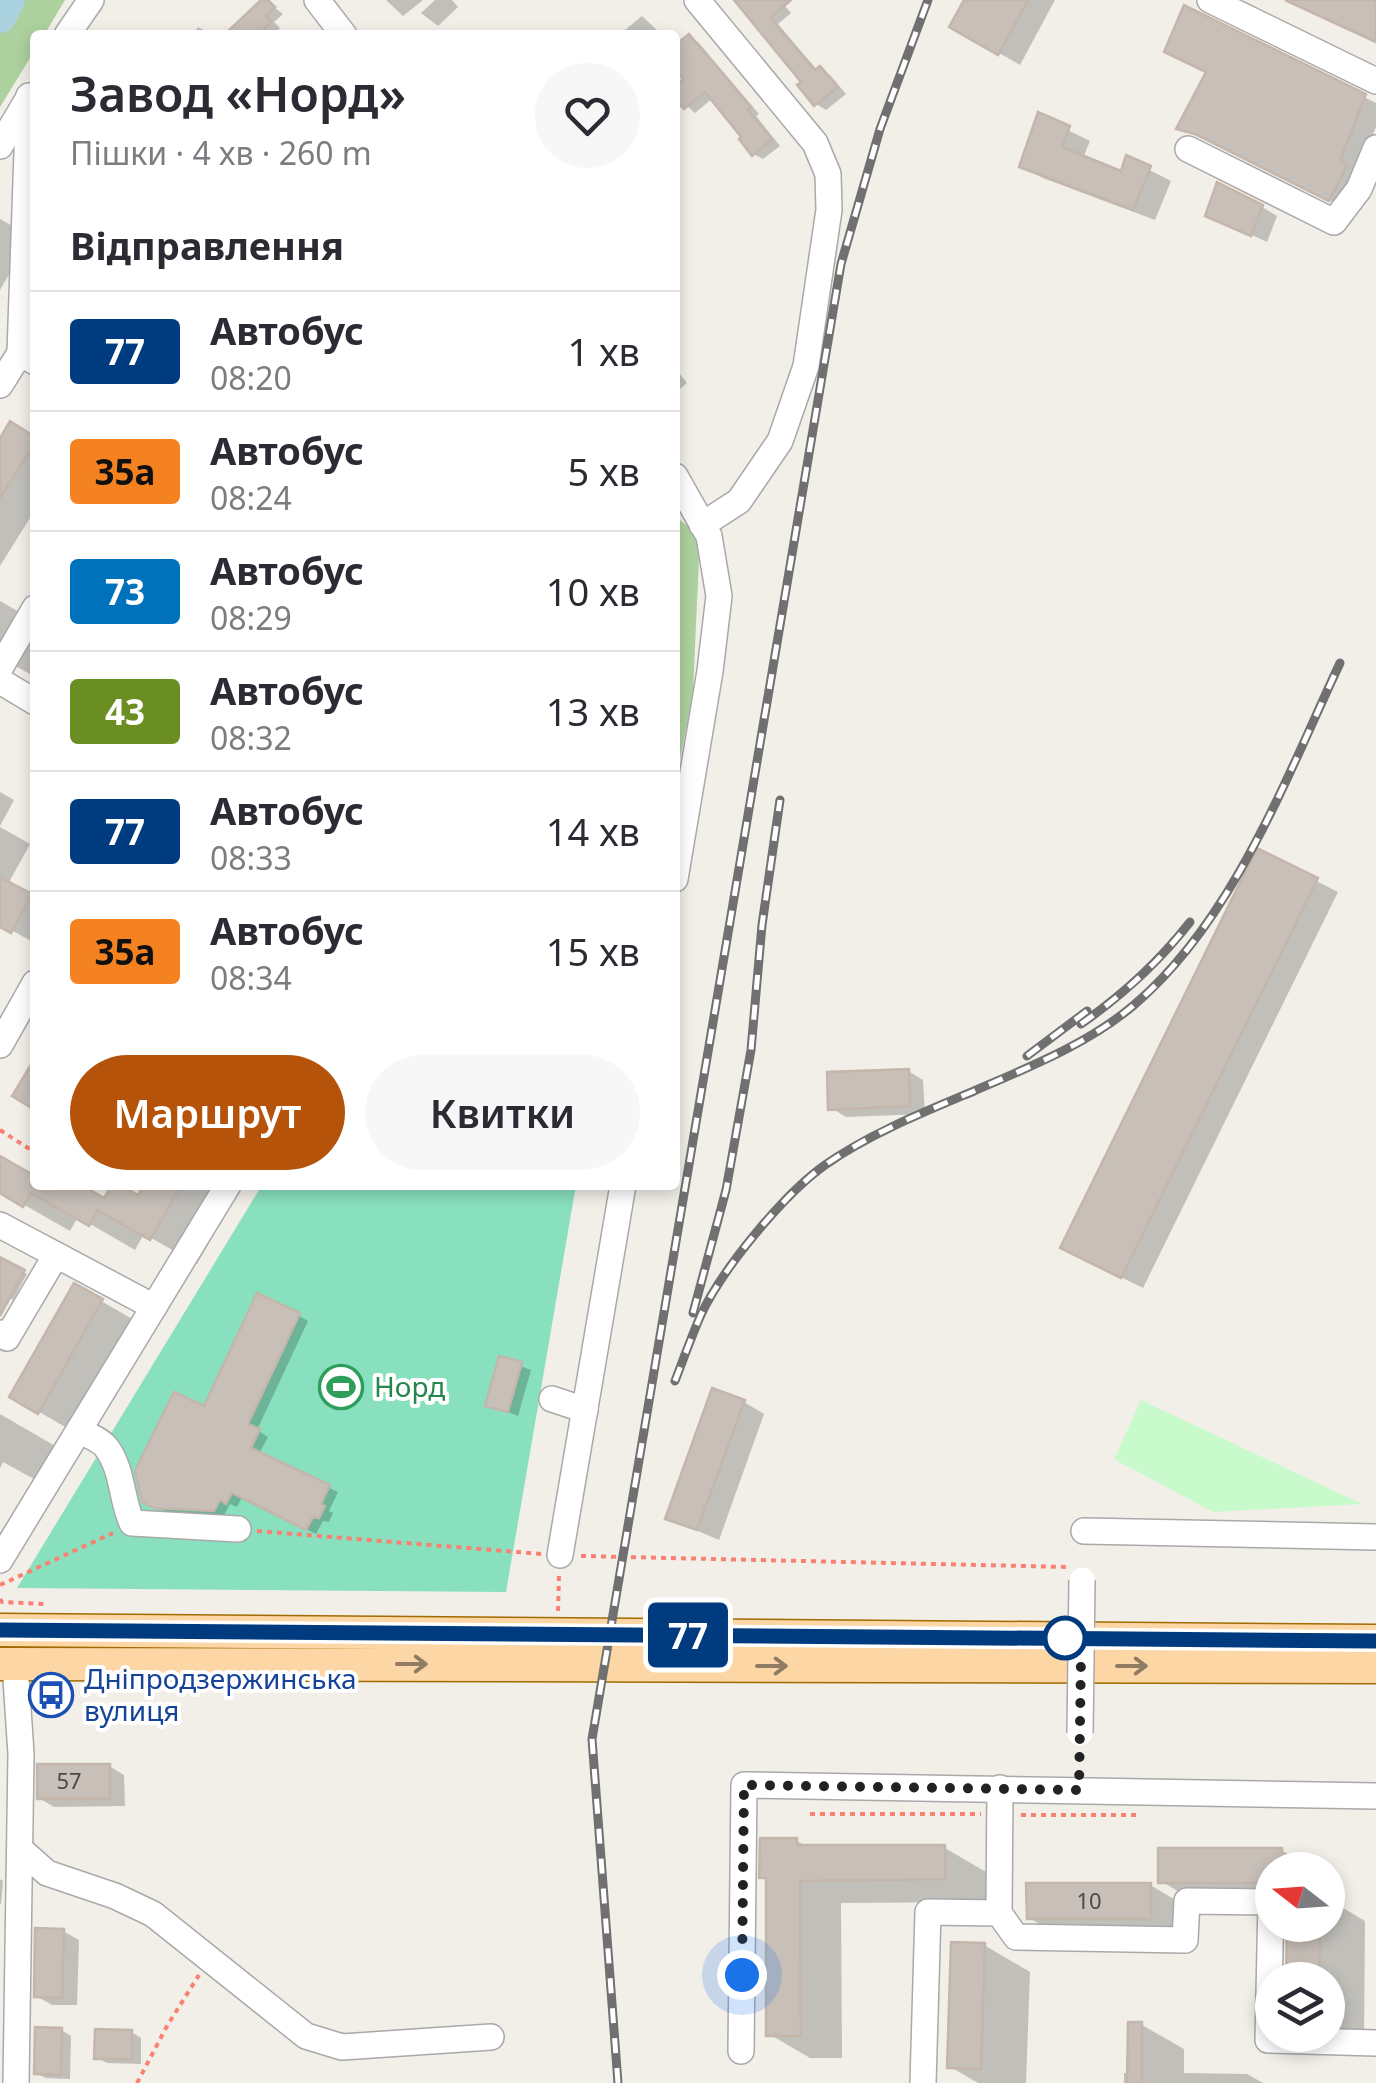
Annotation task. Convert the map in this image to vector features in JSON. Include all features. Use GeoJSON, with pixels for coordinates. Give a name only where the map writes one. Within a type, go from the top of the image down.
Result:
{"type":"FeatureCollection","features":[{"type":"Feature","properties":{"kind":"main road"},"geometry":{"type":"LineString","coordinates":[[0,1630],[1376,1640]]}},
{"type":"Feature","properties":{"kind":"main road"},"geometry":{"type":"LineString","coordinates":[[7,1664],[1376,1667]]}},
{"type":"Feature","properties":{"kind":"street"},"geometry":{"type":"LineString","coordinates":[[70,30],[91,0]]}},
{"type":"Feature","properties":{"kind":"street"},"geometry":{"type":"LineString","coordinates":[[697,0],[815,143],[828,174],[829,210],[806,366],[780,440],[738,501],[702,525]]}},
{"type":"Feature","properties":{"kind":"street"},"geometry":{"type":"LineString","coordinates":[[1210,0],[1376,81]]}},
{"type":"Feature","properties":{"kind":"street"},"geometry":{"type":"LineString","coordinates":[[0,146],[30,100]]}},
{"type":"Feature","properties":{"kind":"street"},"geometry":{"type":"LineString","coordinates":[[1188,150],[1334,222],[1358,189],[1376,148]]}},
{"type":"Feature","properties":{"kind":"street"},"geometry":{"type":"LineString","coordinates":[[0,385],[28,357],[30,252]]}},
{"type":"Feature","properties":{"kind":"street"},"geometry":{"type":"LineString","coordinates":[[680,485],[709,536],[719,596],[680,849]]}},
{"type":"Feature","properties":{"kind":"street"},"geometry":{"type":"LineString","coordinates":[[0,668],[30,617]]}},
{"type":"Feature","properties":{"kind":"street"},"geometry":{"type":"LineString","coordinates":[[0,681],[30,699]]}},
{"type":"Feature","properties":{"kind":"street"},"geometry":{"type":"LineString","coordinates":[[0,1044],[30,992]]}},
{"type":"Feature","properties":{"kind":"street"},"geometry":{"type":"LineString","coordinates":[[0,1560],[225,1190]]}},
{"type":"Feature","properties":{"kind":"street"},"geometry":{"type":"LineString","coordinates":[[560,1556],[622,1190]]}},
{"type":"Feature","properties":{"kind":"street"},"geometry":{"type":"LineString","coordinates":[[0,1225],[154,1307]]}},
{"type":"Feature","properties":{"kind":"street"},"geometry":{"type":"LineString","coordinates":[[0,1334],[7,1338],[56,1255]]}},
{"type":"Feature","properties":{"kind":"street"},"geometry":{"type":"LineString","coordinates":[[552,1398],[584,1410]]}},
{"type":"Feature","properties":{"kind":"street"},"geometry":{"type":"LineString","coordinates":[[79,1430],[105,1445],[120,1476],[124,1507],[132,1523],[238,1530]]}},
{"type":"Feature","properties":{"kind":"street"},"geometry":{"type":"LineString","coordinates":[[1084,1531],[1376,1538]]}},
{"type":"Feature","properties":{"kind":"street"},"geometry":{"type":"LineString","coordinates":[[1080,1733],[1082,1580]]}},
{"type":"Feature","properties":{"kind":"street"},"geometry":{"type":"LineString","coordinates":[[7,1664],[20,1849],[16,2083]]}},
{"type":"Feature","properties":{"kind":"street"},"geometry":{"type":"LineString","coordinates":[[741,2051],[744,1785],[1376,1796]]}},
{"type":"Feature","properties":{"kind":"street"},"geometry":{"type":"LineString","coordinates":[[1000,1788],[999,1913],[1016,1937],[1186,1940],[1187,1901],[1271,1902],[1268,2040],[1376,2042]]}},
{"type":"Feature","properties":{"kind":"street"},"geometry":{"type":"LineString","coordinates":[[20,1849],[47,1872],[153,1914],[299,2032],[342,2047],[491,2038]]}},
{"type":"Feature","properties":{"kind":"street"},"geometry":{"type":"LineString","coordinates":[[923,2083],[928,1912],[999,1913]]}},
{"type":"Feature","properties":{"kind":"path"},"geometry":{"type":"LineString","coordinates":[[0,1130],[30,1144]]}},
{"type":"Feature","properties":{"kind":"path"},"geometry":{"type":"LineString","coordinates":[[0,1585],[112,1536],[124,1507]]}},
{"type":"Feature","properties":{"kind":"path"},"geometry":{"type":"LineString","coordinates":[[238,1530],[560,1556],[1083,1567],[1082,1580]]}},
{"type":"Feature","properties":{"kind":"path"},"geometry":{"type":"LineString","coordinates":[[810,1814],[1159,1815]]}},
{"type":"Feature","properties":{"kind":"path"},"geometry":{"type":"LineString","coordinates":[[137,2083],[210,1958]]}},
{"type":"Feature","properties":{"kind":"green space"},"geometry":{"type":"Polygon","coordinates":[[[0,0],[65,0],[47,30],[30,30],[30,58],[0,107],[0,0]]]}},
{"type":"Feature","properties":{"kind":"green space"},"geometry":{"type":"Polygon","coordinates":[[[680,520],[700,536],[693,692],[680,759],[680,520]]]}},
{"type":"Feature","properties":{"kind":"green space","name":"Норд"},"geometry":{"type":"Polygon","coordinates":[[[259,1190],[575,1190],[506,1592],[17,1588],[259,1190]]]}},
{"type":"Feature","properties":{"kind":"green space"},"geometry":{"type":"Polygon","coordinates":[[[1141,1400],[1362,1504],[1213,1512],[1114,1459],[1141,1400]]]}},
{"type":"Feature","properties":{"kind":"building"},"geometry":{"type":"Polygon","coordinates":[[[261,0],[268,0],[275,7],[266,16],[271,22],[263,30],[229,30],[261,0]]]}},
{"type":"Feature","properties":{"kind":"building"},"geometry":{"type":"Polygon","coordinates":[[[734,0],[791,0],[770,18],[815,70],[820,66],[838,87],[814,106],[797,85],[801,82],[734,0]]]}},
{"type":"Feature","properties":{"kind":"building"},"geometry":{"type":"Polygon","coordinates":[[[964,0],[1028,0],[998,55],[949,27],[964,0]]]}},
{"type":"Feature","properties":{"kind":"building"},"geometry":{"type":"Polygon","coordinates":[[[1285,0],[1376,0],[1376,42],[1285,0]]]}},
{"type":"Feature","properties":{"kind":"building"},"geometry":{"type":"Polygon","coordinates":[[[1184,5],[1366,94],[1340,161],[1347,165],[1329,201],[1195,134],[1176,129],[1206,72],[1164,52],[1184,5]]]}},
{"type":"Feature","properties":{"kind":"building"},"geometry":{"type":"Polygon","coordinates":[[[689,34],[751,107],[748,110],[772,139],[752,156],[705,92],[684,109],[680,105],[680,41],[689,34]]]}},
{"type":"Feature","properties":{"kind":"building"},"geometry":{"type":"Polygon","coordinates":[[[1038,112],[1070,126],[1062,147],[1121,171],[1126,155],[1151,166],[1133,210],[1019,167],[1038,112]]]}},
{"type":"Feature","properties":{"kind":"building"},"geometry":{"type":"Polygon","coordinates":[[[1217,182],[1263,205],[1251,236],[1205,216],[1217,182]]]}},
{"type":"Feature","properties":{"kind":"building"},"geometry":{"type":"Polygon","coordinates":[[[10,421],[30,434],[30,451],[0,498],[0,438],[10,421]]]}},
{"type":"Feature","properties":{"kind":"building"},"geometry":{"type":"Polygon","coordinates":[[[1257,848],[1318,878],[1121,1278],[1060,1248],[1257,848]]]}},
{"type":"Feature","properties":{"kind":"building"},"geometry":{"type":"Polygon","coordinates":[[[0,877],[30,893],[30,898],[11,933],[0,927],[0,877]]]}},
{"type":"Feature","properties":{"kind":"building"},"geometry":{"type":"Polygon","coordinates":[[[30,1066],[30,1107],[12,1096],[30,1066]]]}},
{"type":"Feature","properties":{"kind":"building"},"geometry":{"type":"Polygon","coordinates":[[[909,1069],[910,1106],[828,1110],[827,1072],[909,1069]]]}},
{"type":"Feature","properties":{"kind":"building"},"geometry":{"type":"Polygon","coordinates":[[[0,1156],[30,1173],[30,1190],[90,1190],[104,1198],[109,1190],[129,1190],[138,1195],[141,1190],[178,1190],[150,1240],[97,1210],[89,1226],[31,1193],[23,1207],[0,1193],[0,1156]]]}},
{"type":"Feature","properties":{"kind":"building"},"geometry":{"type":"Polygon","coordinates":[[[0,1257],[25,1270],[0,1316],[0,1257]]]}},
{"type":"Feature","properties":{"kind":"building"},"geometry":{"type":"Polygon","coordinates":[[[74,1283],[103,1299],[38,1414],[9,1397],[74,1283]]]}},
{"type":"Feature","properties":{"kind":"building"},"geometry":{"type":"Polygon","coordinates":[[[257,1293],[300,1313],[248,1424],[260,1429],[251,1448],[330,1485],[319,1518],[313,1517],[306,1530],[232,1493],[226,1504],[220,1500],[214,1511],[154,1508],[142,1502],[135,1471],[174,1392],[204,1406],[257,1293]]]}},
{"type":"Feature","properties":{"kind":"building"},"geometry":{"type":"Polygon","coordinates":[[[499,1356],[522,1362],[508,1412],[485,1406],[499,1356]]]}},
{"type":"Feature","properties":{"kind":"building"},"geometry":{"type":"Polygon","coordinates":[[[712,1388],[745,1400],[697,1530],[665,1519],[712,1388]]]}},
{"type":"Feature","properties":{"kind":"building"},"geometry":{"type":"Polygon","coordinates":[[[37,1764],[110,1764],[110,1799],[37,1799],[37,1764]]]}},
{"type":"Feature","properties":{"kind":"building"},"geometry":{"type":"Polygon","coordinates":[[[760,1838],[797,1838],[797,1845],[945,1845],[945,1879],[800,1881],[801,2036],[766,2036],[766,1878],[759,1878],[760,1838]]]}},
{"type":"Feature","properties":{"kind":"building"},"geometry":{"type":"Polygon","coordinates":[[[1158,1848],[1282,1848],[1282,1852],[1255,1852],[1255,1883],[1158,1883],[1158,1848]]]}},
{"type":"Feature","properties":{"kind":"building"},"geometry":{"type":"Polygon","coordinates":[[[1026,1883],[1151,1883],[1151,1919],[1027,1919],[1026,1883]]]}},
{"type":"Feature","properties":{"kind":"building"},"geometry":{"type":"Polygon","coordinates":[[[35,1928],[64,1929],[62,1998],[34,1997],[35,1928]]]}},
{"type":"Feature","properties":{"kind":"building"},"geometry":{"type":"Polygon","coordinates":[[[951,1942],[985,1943],[981,2069],[947,2068],[951,1942]]]}},
{"type":"Feature","properties":{"kind":"building"},"geometry":{"type":"Polygon","coordinates":[[[1287,1942],[1320,1942],[1319,1962],[1286,1962],[1287,1942]]]}},
{"type":"Feature","properties":{"kind":"building"},"geometry":{"type":"Polygon","coordinates":[[[1128,2022],[1142,2022],[1142,2083],[1127,2083],[1128,2022]]]}},
{"type":"Feature","properties":{"kind":"building"},"geometry":{"type":"Polygon","coordinates":[[[35,2027],[62,2028],[61,2075],[34,2074],[35,2027]]]}},
{"type":"Feature","properties":{"kind":"building"},"geometry":{"type":"Polygon","coordinates":[[[95,2029],[132,2030],[132,2059],[94,2059],[95,2029]]]}},
{"type":"Feature","properties":{"kind":"waterway"},"geometry":{"type":"LineString","coordinates":[[0,17],[9,0]]}},
{"type":"Feature","properties":{"kind":"railway"},"geometry":{"type":"LineString","coordinates":[[618,2083],[592,1739],[841,264],[880,129],[928,0]]}},
{"type":"Feature","properties":{"kind":"railway"},"geometry":{"type":"LineString","coordinates":[[675,1381],[700,1317],[722,1278],[773,1214],[808,1178],[878,1134],[1078,1043],[1134,1005],[1169,971],[1200,932],[1254,846],[1340,663]]}},
{"type":"Feature","properties":{"kind":"railway"},"geometry":{"type":"LineString","coordinates":[[693,1313],[726,1190],[751,1050],[762,925],[780,800]]}},
{"type":"Feature","properties":{"kind":"railway"},"geometry":{"type":"LineString","coordinates":[[1081,1024],[1140,977],[1190,922]]}},
{"type":"Feature","properties":{"kind":"railway"},"geometry":{"type":"LineString","coordinates":[[1027,1056],[1087,1011]]}},
{"type":"Feature","properties":{"kind":"bus line","name":"77"},"geometry":{"type":"LineString","coordinates":[[0,1630],[1376,1641]]}},
{"type":"Feature","properties":{"kind":"place","name":"Норд"},"geometry":{"type":"Point","coordinates":[341,1387]}},
{"type":"Feature","properties":{"kind":"place","name":"Дніпродзержинська вулиця"},"geometry":{"type":"Point","coordinates":[51,1695]}},
{"type":"Feature","properties":{"kind":"route"},"geometry":{"type":"LineString","coordinates":[[742,1975],[744,1785],[1079,1790],[1081,1657],[1065,1638]]}}]}
